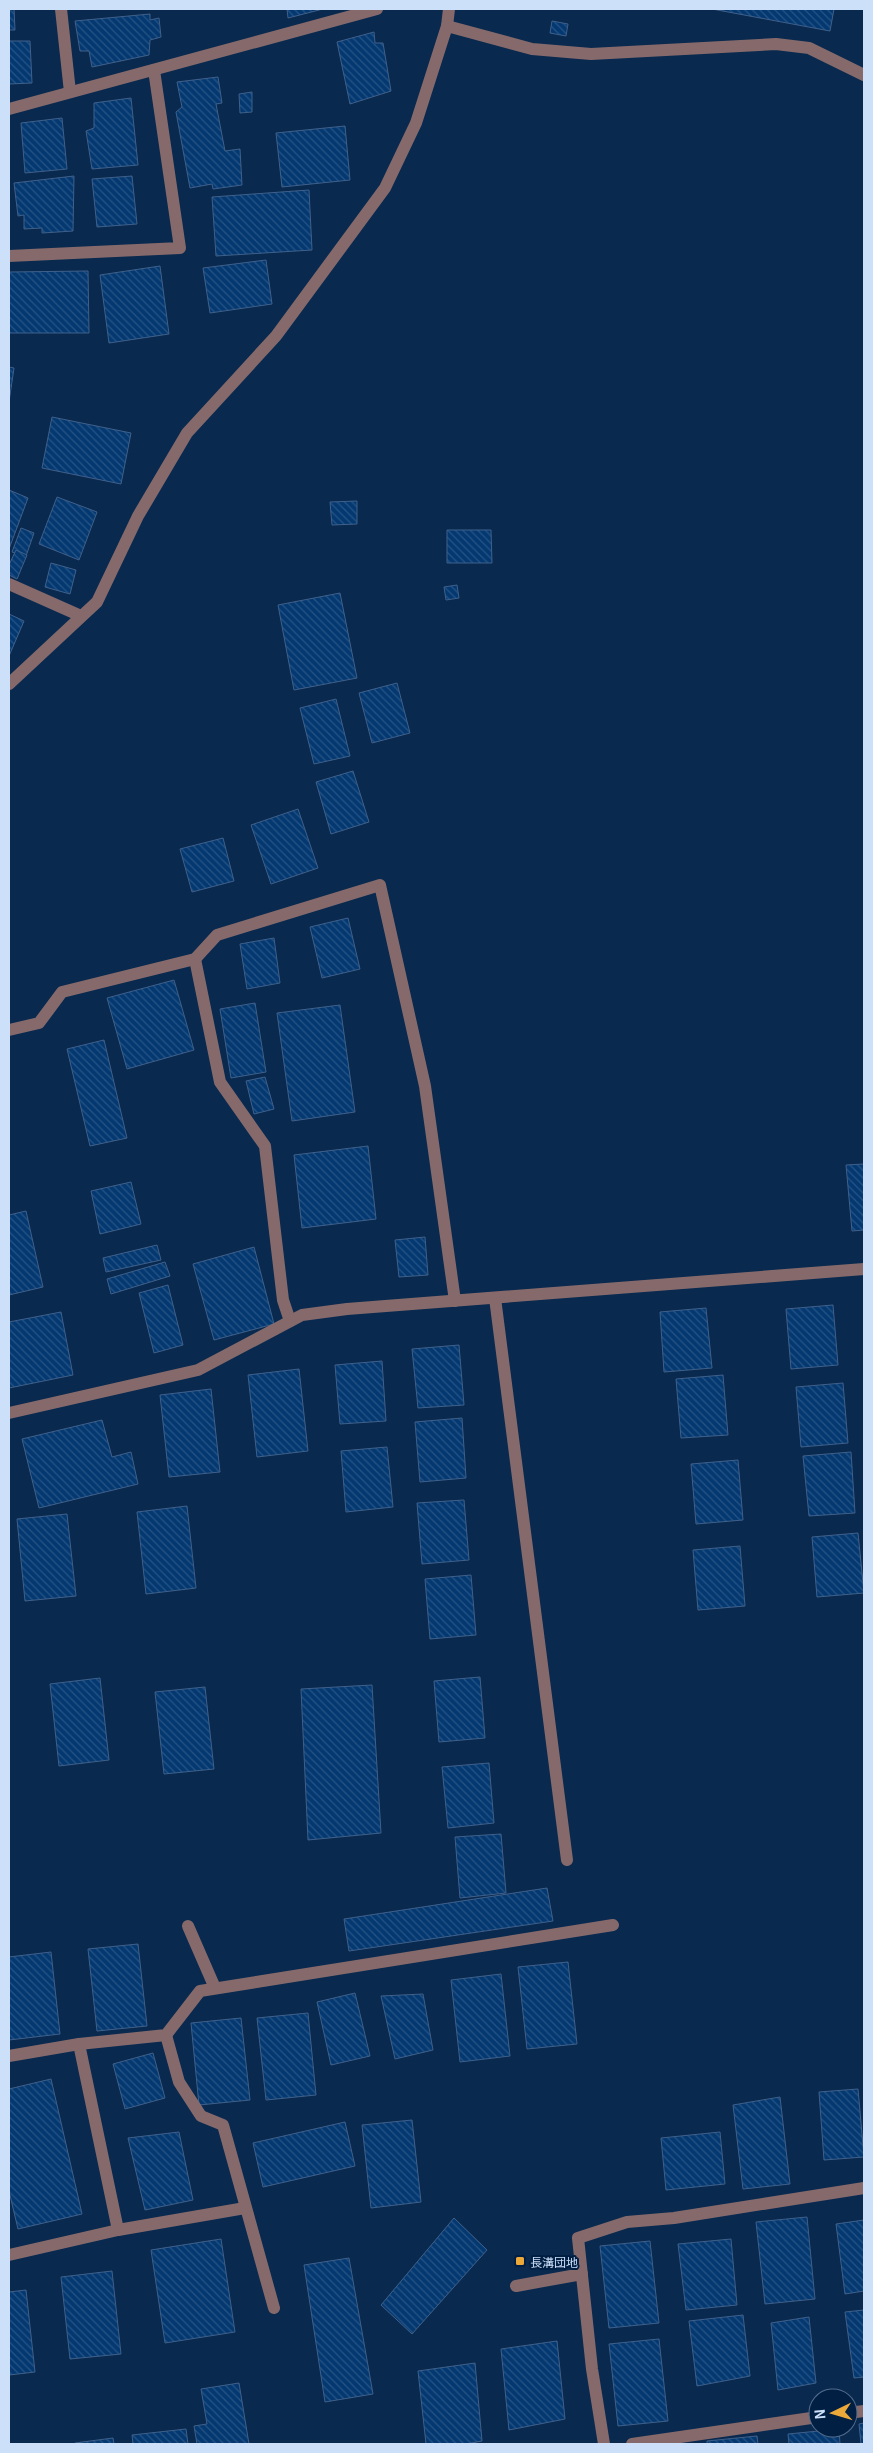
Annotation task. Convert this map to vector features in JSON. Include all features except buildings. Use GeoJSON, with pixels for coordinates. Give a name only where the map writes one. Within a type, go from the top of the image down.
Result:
{"type":"FeatureCollection","features":[{"type":"Feature","properties":{"kind":"street"},"geometry":{"type":"LineString","coordinates":[[61,9],[70,92]]}},
{"type":"Feature","properties":{"kind":"street"},"geometry":{"type":"LineString","coordinates":[[9,109],[377,9]]}},
{"type":"Feature","properties":{"kind":"street"},"geometry":{"type":"LineString","coordinates":[[9,684],[97,602],[138,516],[187,433],[276,336],[385,188],[416,123],[447,26],[449,9]]}},
{"type":"Feature","properties":{"kind":"street"},"geometry":{"type":"LineString","coordinates":[[447,26],[532,49],[590,54],[776,44],[810,48],[864,75]]}},
{"type":"Feature","properties":{"kind":"street"},"geometry":{"type":"LineString","coordinates":[[9,256],[180,248],[154,70]]}},
{"type":"Feature","properties":{"kind":"street"},"geometry":{"type":"LineString","coordinates":[[9,584],[81,616]]}},
{"type":"Feature","properties":{"kind":"street"},"geometry":{"type":"LineString","coordinates":[[9,1030],[39,1023],[62,992],[196,959],[216,935],[380,885],[425,1086],[455,1301]]}},
{"type":"Feature","properties":{"kind":"street"},"geometry":{"type":"LineString","coordinates":[[196,959],[220,1082],[266,1146],[283,1300],[290,1321]]}},
{"type":"Feature","properties":{"kind":"street"},"geometry":{"type":"LineString","coordinates":[[9,1413],[198,1370],[302,1315],[347,1308],[864,1269]]}},
{"type":"Feature","properties":{"kind":"street"},"geometry":{"type":"LineString","coordinates":[[495,1298],[567,1860]]}},
{"type":"Feature","properties":{"kind":"street"},"geometry":{"type":"LineString","coordinates":[[9,2056],[79,2044],[166,2036],[200,1991],[613,1925]]}},
{"type":"Feature","properties":{"kind":"street"},"geometry":{"type":"LineString","coordinates":[[188,1926],[215,1988]]}},
{"type":"Feature","properties":{"kind":"street"},"geometry":{"type":"LineString","coordinates":[[166,2036],[178,2082],[201,2116],[223,2125],[274,2308]]}},
{"type":"Feature","properties":{"kind":"street"},"geometry":{"type":"LineString","coordinates":[[79,2044],[118,2230]]}},
{"type":"Feature","properties":{"kind":"street"},"geometry":{"type":"LineString","coordinates":[[604,2444],[592,2369],[578,2238],[627,2222],[674,2218],[864,2188]]}},
{"type":"Feature","properties":{"kind":"street"},"geometry":{"type":"LineString","coordinates":[[9,2255],[118,2230],[245,2208]]}},
{"type":"Feature","properties":{"kind":"street"},"geometry":{"type":"LineString","coordinates":[[516,2286],[582,2274]]}},
{"type":"Feature","properties":{"kind":"street"},"geometry":{"type":"LineString","coordinates":[[632,2444],[808,2418]]}},
{"type":"Feature","properties":{"kind":"place","name":"長溝団地"},"geometry":{"type":"Point","coordinates":[520,2261]}}]}
